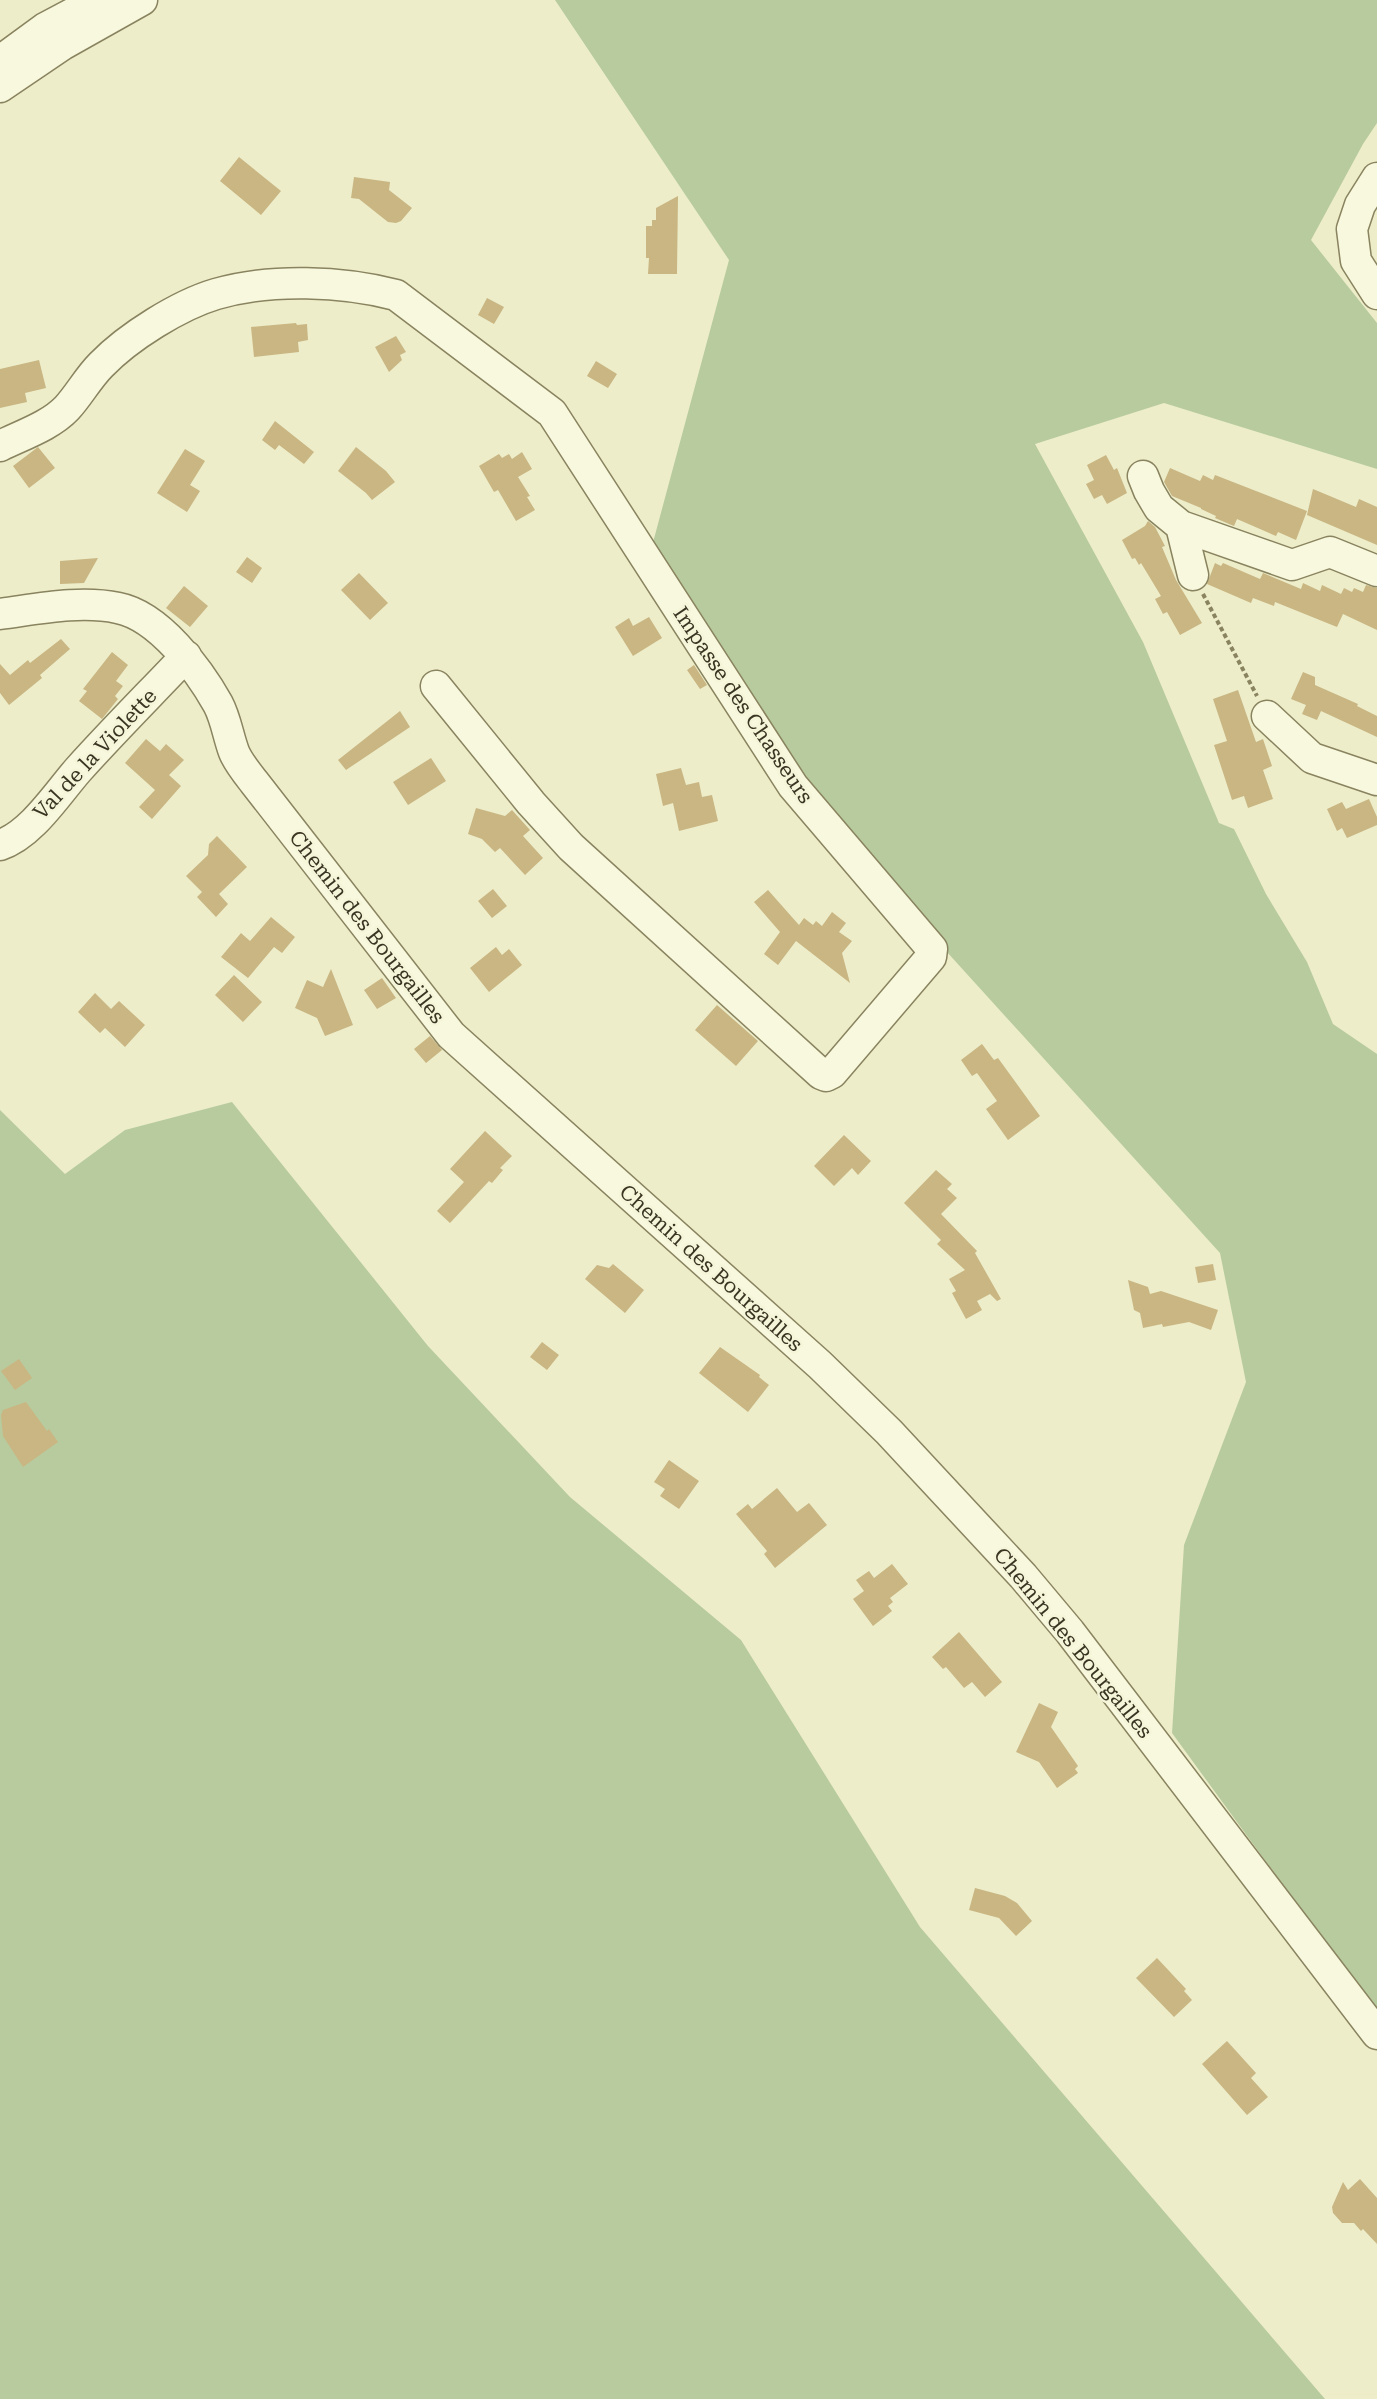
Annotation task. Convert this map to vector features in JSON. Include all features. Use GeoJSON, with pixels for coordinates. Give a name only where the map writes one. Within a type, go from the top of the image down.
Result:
{"type":"FeatureCollection","features":[{"type":"Feature","properties":{"kind":"street"},"geometry":{"type":"LineString","coordinates":[[0,61],[45,28],[98,0]]}},
{"type":"Feature","properties":{"kind":"street"},"geometry":{"type":"LineString","coordinates":[[0,87],[62,45],[142,0]]}},
{"type":"Feature","properties":{"kind":"street"},"geometry":{"type":"LineString","coordinates":[[1377,178],[1360,205],[1352,229],[1356,261],[1377,294]]}},
{"type":"Feature","properties":{"kind":"street","name":"Impasse des Chasseurs"},"geometry":{"type":"LineString","coordinates":[[0,446],[51,421],[67,408],[100,365],[147,328],[217,294],[306,282],[378,290],[396,295],[552,413],[793,786],[932,949],[931,957],[832,1073],[826,1076],[821,1074],[571,847],[531,803],[436,686]]}},
{"type":"Feature","properties":{"kind":"street"},"geometry":{"type":"LineString","coordinates":[[1143,476],[1159,508],[1181,525],[1292,565],[1330,552],[1377,572]]}},
{"type":"Feature","properties":{"kind":"street"},"geometry":{"type":"LineString","coordinates":[[1181,525],[1193,575]]}},
{"type":"Feature","properties":{"kind":"street","name":"Chemin des Bourgailles"},"geometry":{"type":"LineString","coordinates":[[0,614],[72,606],[98,605],[121,608],[152,626],[186,656],[219,707],[235,754],[254,782],[451,1035],[820,1365],[889,1432],[970,1517],[1070,1632],[1377,2034]]}},
{"type":"Feature","properties":{"kind":"street","name":"Val de la Violette"},"geometry":{"type":"LineString","coordinates":[[0,846],[10,842],[26,830],[79,768],[186,656]]}},
{"type":"Feature","properties":{"kind":"street"},"geometry":{"type":"LineString","coordinates":[[1267,716],[1312,758],[1377,780]]}},
{"type":"Feature","properties":{"kind":"path"},"geometry":{"type":"LineString","coordinates":[[1193,575],[1267,716]]}},
{"type":"Feature","properties":{"kind":"green space"},"geometry":{"type":"Polygon","coordinates":[[[555,0],[1377,0],[1377,123],[1363,144],[1311,240],[1377,323],[1377,469],[1164,403],[1035,444],[1143,642],[1219,823],[1234,829],[1266,894],[1307,962],[1333,1024],[1377,1054],[1377,2014],[1172,1733],[1184,1545],[1246,1382],[1220,1253],[839,833],[648,561],[729,260],[555,0]]]}},
{"type":"Feature","properties":{"kind":"green space"},"geometry":{"type":"Polygon","coordinates":[[[232,1102],[428,1346],[570,1497],[741,1640],[920,1927],[1325,2399],[0,2399],[0,1110],[65,1174],[125,1130],[232,1102]]]}},
{"type":"Feature","properties":{"kind":"building"},"geometry":{"type":"Polygon","coordinates":[[[239,157],[281,191],[261,215],[220,181],[239,157]]]}},
{"type":"Feature","properties":{"kind":"building"},"geometry":{"type":"Polygon","coordinates":[[[354,177],[390,182],[389,190],[412,208],[401,221],[388,222],[359,199],[351,198],[354,177]]]}},
{"type":"Feature","properties":{"kind":"building"},"geometry":{"type":"Polygon","coordinates":[[[678,196],[677,274],[648,274],[646,226],[652,226],[652,220],[656,220],[656,208],[678,196]]]}},
{"type":"Feature","properties":{"kind":"building"},"geometry":{"type":"Polygon","coordinates":[[[487,298],[504,307],[494,324],[478,315],[487,298]]]}},
{"type":"Feature","properties":{"kind":"building"},"geometry":{"type":"Polygon","coordinates":[[[296,323],[297,325],[307,324],[308,340],[298,342],[299,352],[254,357],[251,327],[296,323]]]}},
{"type":"Feature","properties":{"kind":"building"},"geometry":{"type":"Polygon","coordinates":[[[396,336],[406,352],[400,355],[402,360],[389,372],[375,347],[396,336]]]}},
{"type":"Feature","properties":{"kind":"building"},"geometry":{"type":"Polygon","coordinates":[[[39,360],[46,388],[25,393],[27,402],[0,408],[0,369],[39,360]]]}},
{"type":"Feature","properties":{"kind":"building"},"geometry":{"type":"Polygon","coordinates":[[[596,361],[617,374],[608,388],[587,376],[596,361]]]}},
{"type":"Feature","properties":{"kind":"building"},"geometry":{"type":"Polygon","coordinates":[[[275,421],[314,452],[304,464],[279,445],[275,450],[262,440],[275,421]]]}},
{"type":"Feature","properties":{"kind":"building"},"geometry":{"type":"Polygon","coordinates":[[[38,447],[55,468],[29,488],[13,466],[38,447]]]}},
{"type":"Feature","properties":{"kind":"building"},"geometry":{"type":"Polygon","coordinates":[[[356,447],[386,471],[395,482],[372,500],[338,471],[356,447]]]}},
{"type":"Feature","properties":{"kind":"building"},"geometry":{"type":"Polygon","coordinates":[[[185,449],[205,461],[190,485],[200,491],[187,512],[157,493],[185,449]]]}},
{"type":"Feature","properties":{"kind":"building"},"geometry":{"type":"Polygon","coordinates":[[[522,452],[532,469],[518,477],[530,496],[527,497],[535,510],[516,521],[498,490],[494,492],[479,466],[499,454],[502,458],[509,454],[512,459],[522,452]]]}},
{"type":"Feature","properties":{"kind":"building"},"geometry":{"type":"Polygon","coordinates":[[[1106,455],[1114,470],[1117,468],[1127,493],[1107,504],[1102,495],[1094,499],[1086,484],[1094,480],[1087,465],[1106,455]]]}},
{"type":"Feature","properties":{"kind":"building"},"geometry":{"type":"Polygon","coordinates":[[[1170,468],[1200,481],[1203,475],[1213,480],[1215,475],[1307,511],[1296,540],[1278,532],[1276,536],[1237,519],[1234,526],[1215,518],[1216,516],[1201,508],[1172,496],[1164,482],[1170,468]]]}},
{"type":"Feature","properties":{"kind":"building"},"geometry":{"type":"Polygon","coordinates":[[[1313,489],[1356,507],[1359,499],[1377,507],[1377,545],[1307,515],[1313,489]]]}},
{"type":"Feature","properties":{"kind":"building"},"geometry":{"type":"Polygon","coordinates":[[[1148,521],[1155,527],[1165,546],[1162,547],[1176,580],[1202,623],[1180,635],[1167,612],[1163,614],[1155,599],[1161,596],[1141,563],[1139,565],[1135,558],[1132,559],[1122,540],[1145,526],[1148,521]]]}},
{"type":"Feature","properties":{"kind":"building"},"geometry":{"type":"Polygon","coordinates":[[[247,557],[262,568],[252,583],[236,572],[247,557]]]}},
{"type":"Feature","properties":{"kind":"building"},"geometry":{"type":"Polygon","coordinates":[[[98,558],[84,583],[60,584],[60,561],[98,558]]]}},
{"type":"Feature","properties":{"kind":"building"},"geometry":{"type":"Polygon","coordinates":[[[1215,563],[1221,566],[1223,563],[1260,579],[1263,573],[1301,589],[1303,583],[1320,591],[1322,585],[1341,594],[1344,588],[1352,592],[1354,588],[1363,592],[1366,585],[1377,588],[1377,630],[1343,614],[1337,627],[1275,602],[1274,606],[1253,598],[1251,603],[1207,584],[1215,563]]]}},
{"type":"Feature","properties":{"kind":"building"},"geometry":{"type":"Polygon","coordinates":[[[359,573],[388,603],[370,620],[341,590],[359,573]]]}},
{"type":"Feature","properties":{"kind":"building"},"geometry":{"type":"Polygon","coordinates":[[[184,586],[208,606],[190,627],[166,608],[184,586]]]}},
{"type":"Feature","properties":{"kind":"building"},"geometry":{"type":"Polygon","coordinates":[[[649,617],[662,638],[633,656],[615,627],[629,618],[633,626],[649,617]]]}},
{"type":"Feature","properties":{"kind":"building"},"geometry":{"type":"Polygon","coordinates":[[[61,639],[70,649],[40,675],[42,678],[9,705],[0,693],[0,664],[10,675],[28,660],[30,663],[61,639]]]}},
{"type":"Feature","properties":{"kind":"building"},"geometry":{"type":"Polygon","coordinates":[[[112,652],[128,665],[116,681],[123,686],[115,696],[118,699],[102,719],[79,701],[87,691],[83,689],[112,652]]]}},
{"type":"Feature","properties":{"kind":"building"},"geometry":{"type":"Polygon","coordinates":[[[694,665],[707,685],[700,689],[687,670],[694,665]]]}},
{"type":"Feature","properties":{"kind":"building"},"geometry":{"type":"Polygon","coordinates":[[[1303,672],[1315,677],[1315,685],[1358,704],[1357,706],[1377,716],[1377,737],[1321,711],[1317,720],[1302,714],[1306,705],[1291,699],[1303,672]]]}},
{"type":"Feature","properties":{"kind":"building"},"geometry":{"type":"Polygon","coordinates":[[[1238,690],[1256,742],[1263,739],[1272,766],[1263,770],[1273,799],[1248,808],[1244,796],[1232,800],[1214,745],[1227,741],[1213,699],[1238,690]]]}},
{"type":"Feature","properties":{"kind":"building"},"geometry":{"type":"Polygon","coordinates":[[[400,711],[410,727],[346,770],[338,760],[400,711]]]}},
{"type":"Feature","properties":{"kind":"building"},"geometry":{"type":"Polygon","coordinates":[[[146,739],[160,751],[166,744],[184,760],[169,775],[181,786],[152,819],[139,807],[155,790],[125,763],[146,739]]]}},
{"type":"Feature","properties":{"kind":"building"},"geometry":{"type":"Polygon","coordinates":[[[431,758],[446,781],[408,805],[393,782],[431,758]]]}},
{"type":"Feature","properties":{"kind":"building"},"geometry":{"type":"Polygon","coordinates":[[[681,768],[686,785],[699,782],[702,797],[712,795],[718,821],[679,831],[673,803],[663,806],[656,774],[681,768]]]}},
{"type":"Feature","properties":{"kind":"building"},"geometry":{"type":"Polygon","coordinates":[[[1369,799],[1377,817],[1377,825],[1347,838],[1342,828],[1337,831],[1327,809],[1342,802],[1346,809],[1369,799]]]}},
{"type":"Feature","properties":{"kind":"building"},"geometry":{"type":"Polygon","coordinates":[[[476,808],[505,816],[512,810],[530,830],[523,836],[543,858],[525,875],[500,848],[495,852],[482,839],[468,834],[476,808]]]}},
{"type":"Feature","properties":{"kind":"building"},"geometry":{"type":"Polygon","coordinates":[[[217,836],[247,867],[219,894],[228,904],[216,917],[197,897],[202,892],[186,876],[208,855],[209,844],[217,836]]]}},
{"type":"Feature","properties":{"kind":"building"},"geometry":{"type":"Polygon","coordinates":[[[493,889],[507,906],[492,918],[478,901],[493,889]]]}},
{"type":"Feature","properties":{"kind":"building"},"geometry":{"type":"Polygon","coordinates":[[[768,890],[799,925],[804,918],[813,925],[816,921],[822,926],[832,912],[846,923],[839,932],[852,941],[842,953],[850,983],[796,941],[778,965],[764,954],[780,932],[754,902],[768,890]]]}},
{"type":"Feature","properties":{"kind":"building"},"geometry":{"type":"Polygon","coordinates":[[[271,917],[295,937],[282,953],[274,947],[248,978],[221,957],[241,933],[250,941],[271,917]]]}},
{"type":"Feature","properties":{"kind":"building"},"geometry":{"type":"Polygon","coordinates":[[[496,947],[502,955],[509,949],[522,965],[489,992],[470,968],[496,947]]]}},
{"type":"Feature","properties":{"kind":"building"},"geometry":{"type":"Polygon","coordinates":[[[331,969],[353,1025],[325,1036],[317,1018],[295,1008],[307,980],[323,987],[331,969]]]}},
{"type":"Feature","properties":{"kind":"building"},"geometry":{"type":"Polygon","coordinates":[[[234,975],[262,1002],[243,1022],[215,995],[234,975]]]}},
{"type":"Feature","properties":{"kind":"building"},"geometry":{"type":"Polygon","coordinates":[[[382,978],[396,998],[377,1009],[364,990],[382,978]]]}},
{"type":"Feature","properties":{"kind":"building"},"geometry":{"type":"Polygon","coordinates":[[[95,993],[111,1009],[119,1001],[145,1025],[125,1047],[105,1028],[100,1033],[78,1012],[95,993]]]}},
{"type":"Feature","properties":{"kind":"building"},"geometry":{"type":"Polygon","coordinates":[[[717,1005],[758,1041],[736,1066],[695,1030],[717,1005]]]}},
{"type":"Feature","properties":{"kind":"building"},"geometry":{"type":"Polygon","coordinates":[[[430,1036],[442,1050],[426,1063],[414,1049],[430,1036]]]}},
{"type":"Feature","properties":{"kind":"building"},"geometry":{"type":"Polygon","coordinates":[[[982,1044],[994,1060],[998,1058],[1040,1116],[1008,1140],[986,1109],[997,1101],[977,1073],[972,1076],[961,1060],[982,1044]]]}},
{"type":"Feature","properties":{"kind":"building"},"geometry":{"type":"Polygon","coordinates":[[[485,1131],[512,1156],[500,1168],[503,1170],[492,1183],[489,1181],[450,1223],[437,1211],[464,1182],[450,1169],[485,1131]]]}},
{"type":"Feature","properties":{"kind":"building"},"geometry":{"type":"Polygon","coordinates":[[[844,1135],[871,1161],[858,1175],[852,1168],[834,1186],[814,1166],[844,1135]]]}},
{"type":"Feature","properties":{"kind":"building"},"geometry":{"type":"Polygon","coordinates":[[[936,1170],[952,1184],[947,1189],[957,1198],[941,1214],[977,1251],[975,1253],[1001,1299],[997,1301],[990,1294],[977,1301],[982,1310],[966,1319],[952,1293],[956,1291],[949,1279],[965,1270],[937,1244],[941,1240],[904,1203],[936,1170]]]}},
{"type":"Feature","properties":{"kind":"building"},"geometry":{"type":"Polygon","coordinates":[[[613,1264],[644,1290],[625,1313],[585,1279],[597,1265],[609,1268],[613,1264]]]}},
{"type":"Feature","properties":{"kind":"building"},"geometry":{"type":"Polygon","coordinates":[[[1213,1264],[1216,1280],[1198,1283],[1195,1267],[1213,1264]]]}},
{"type":"Feature","properties":{"kind":"building"},"geometry":{"type":"Polygon","coordinates":[[[1128,1280],[1148,1287],[1150,1294],[1161,1291],[1218,1310],[1211,1330],[1189,1322],[1143,1328],[1140,1313],[1134,1310],[1128,1280]]]}},
{"type":"Feature","properties":{"kind":"building"},"geometry":{"type":"Polygon","coordinates":[[[542,1342],[559,1355],[547,1370],[530,1357],[542,1342]]]}},
{"type":"Feature","properties":{"kind":"building"},"geometry":{"type":"Polygon","coordinates":[[[720,1347],[760,1375],[759,1377],[769,1385],[748,1412],[699,1373],[720,1347]]]}},
{"type":"Feature","properties":{"kind":"building"},"geometry":{"type":"Polygon","coordinates":[[[19,1359],[32,1378],[15,1390],[1,1371],[19,1359]]]}},
{"type":"Feature","properties":{"kind":"building"},"geometry":{"type":"Polygon","coordinates":[[[26,1402],[58,1442],[23,1467],[3,1436],[1,1415],[3,1410],[26,1402]]]}},
{"type":"Feature","properties":{"kind":"building"},"geometry":{"type":"Polygon","coordinates":[[[669,1460],[699,1481],[679,1509],[660,1496],[665,1489],[654,1482],[669,1460]]]}},
{"type":"Feature","properties":{"kind":"building"},"geometry":{"type":"Polygon","coordinates":[[[777,1488],[797,1512],[809,1503],[827,1525],[775,1568],[764,1554],[767,1551],[736,1514],[748,1504],[752,1509],[777,1488]]]}},
{"type":"Feature","properties":{"kind":"building"},"geometry":{"type":"Polygon","coordinates":[[[892,1564],[908,1584],[890,1598],[893,1602],[888,1606],[892,1611],[873,1626],[853,1599],[864,1591],[856,1580],[869,1571],[874,1578],[892,1564]]]}},
{"type":"Feature","properties":{"kind":"building"},"geometry":{"type":"Polygon","coordinates":[[[959,1632],[1002,1682],[985,1697],[972,1682],[964,1688],[946,1667],[943,1669],[932,1657],[959,1632]]]}},
{"type":"Feature","properties":{"kind":"building"},"geometry":{"type":"Polygon","coordinates":[[[1039,1703],[1058,1712],[1051,1727],[1078,1766],[1075,1769],[1078,1773],[1057,1788],[1039,1762],[1016,1752],[1039,1703]]]}},
{"type":"Feature","properties":{"kind":"building"},"geometry":{"type":"Polygon","coordinates":[[[975,1888],[1005,1896],[1017,1903],[1032,1921],[1016,1936],[999,1918],[969,1910],[975,1888]]]}},
{"type":"Feature","properties":{"kind":"building"},"geometry":{"type":"Polygon","coordinates":[[[1157,1958],[1186,1989],[1184,1991],[1192,2000],[1174,2017],[1136,1978],[1157,1958]]]}},
{"type":"Feature","properties":{"kind":"building"},"geometry":{"type":"Polygon","coordinates":[[[1227,2041],[1256,2073],[1251,2078],[1268,2097],[1247,2115],[1202,2064],[1227,2041]]]}},
{"type":"Feature","properties":{"kind":"building"},"geometry":{"type":"Polygon","coordinates":[[[1360,2179],[1377,2198],[1377,2244],[1363,2229],[1361,2231],[1354,2223],[1342,2223],[1333,2213],[1332,2207],[1343,2182],[1348,2190],[1360,2179]]]}}]}
